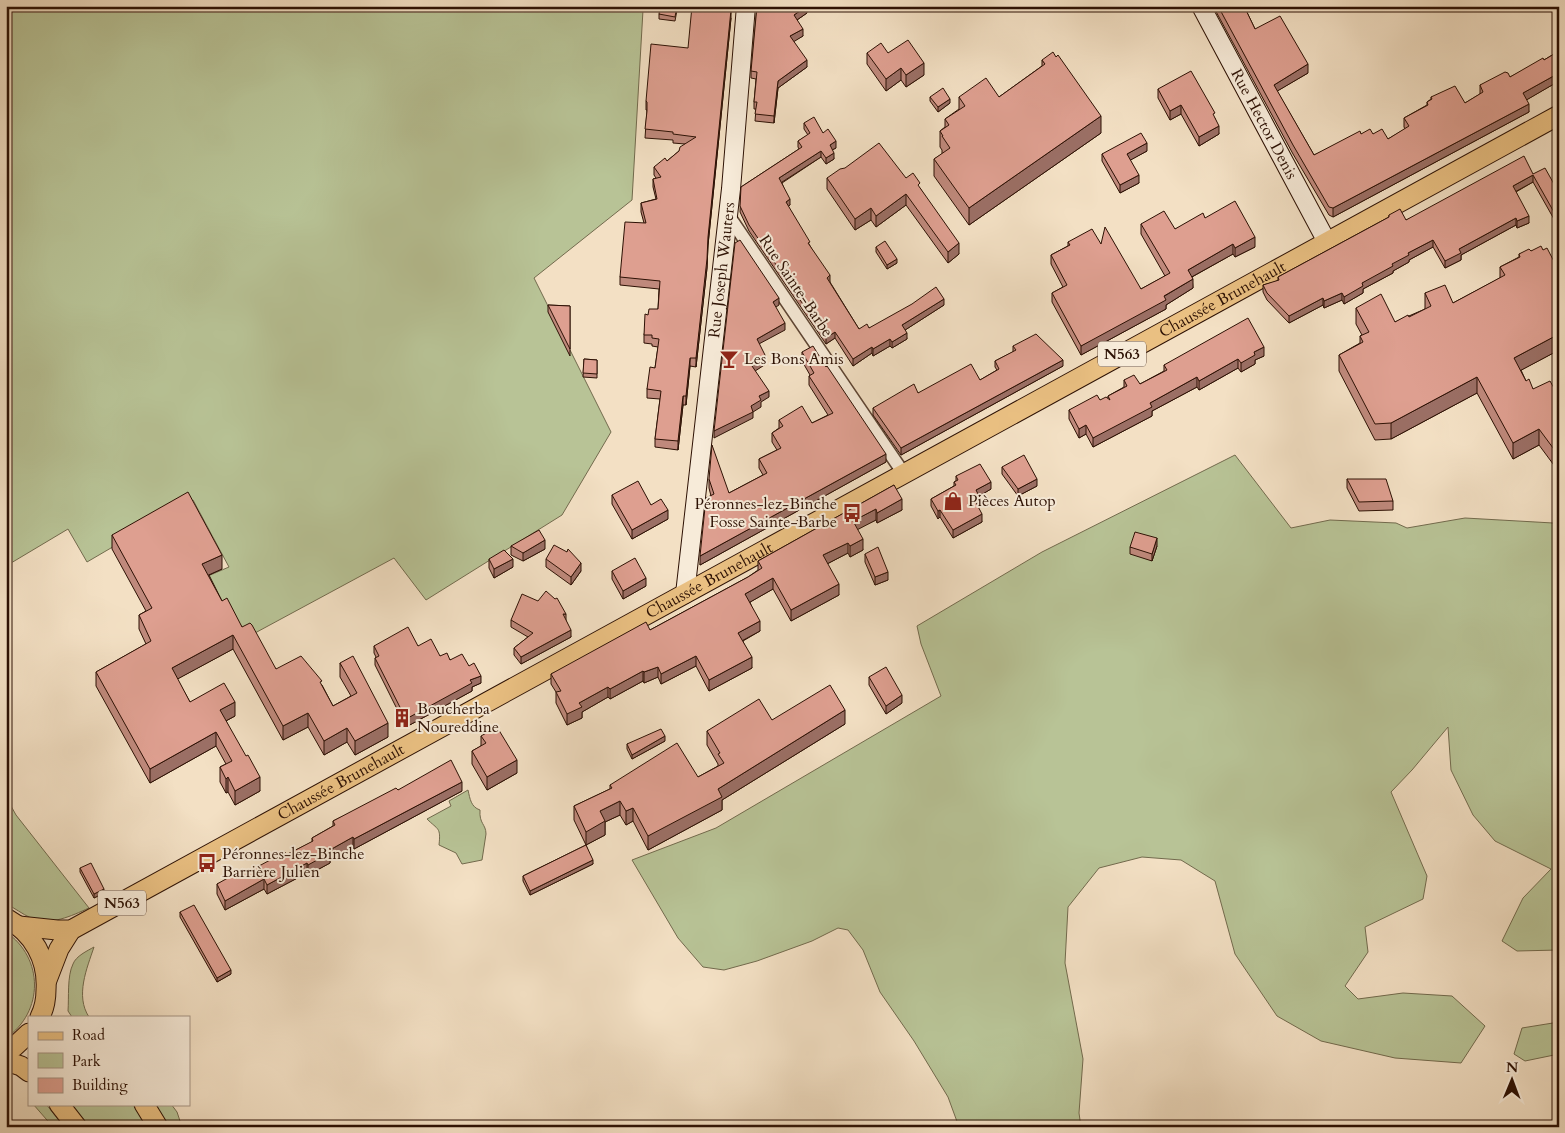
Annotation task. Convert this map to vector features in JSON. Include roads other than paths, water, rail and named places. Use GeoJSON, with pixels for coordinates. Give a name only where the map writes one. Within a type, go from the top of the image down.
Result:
{"type":"FeatureCollection","features":[{"type":"Feature","properties":{"kind":"main road","name":"Chaussée Brunehault"},"geometry":{"type":"LineString","coordinates":[[71,930],[1559,115]]}},
{"type":"Feature","properties":{"kind":"main road"},"geometry":{"type":"LineString","coordinates":[[13,922],[57,930],[71,930]]}},
{"type":"Feature","properties":{"kind":"main road"},"geometry":{"type":"LineString","coordinates":[[13,922],[31,938],[41,955],[47,980],[42,1016]]}},
{"type":"Feature","properties":{"kind":"main road"},"geometry":{"type":"LineString","coordinates":[[47,980],[59,949],[71,930]]}},
{"type":"Feature","properties":{"kind":"main road"},"geometry":{"type":"LineString","coordinates":[[6,1051],[18,1044],[28,1034]]}},
{"type":"Feature","properties":{"kind":"main road"},"geometry":{"type":"LineString","coordinates":[[6,1061],[21,1066],[28,1071]]}},
{"type":"Feature","properties":{"kind":"main road"},"geometry":{"type":"LineString","coordinates":[[60,1106],[76,1127]]}},
{"type":"Feature","properties":{"kind":"main road"},"geometry":{"type":"LineString","coordinates":[[145,1106],[158,1127]]}},
{"type":"Feature","properties":{"kind":"street","name":"Rue Joseph Wauters"},"geometry":{"type":"LineString","coordinates":[[685,594],[728,215],[746,6]]}},
{"type":"Feature","properties":{"kind":"street","name":"Rue Hector Denis"},"geometry":{"type":"LineString","coordinates":[[1201,6],[1327,242]]}},
{"type":"Feature","properties":{"kind":"street","name":"Rue Sainte-Barbe"},"geometry":{"type":"LineString","coordinates":[[728,215],[904,474]]}},
{"type":"Feature","properties":{"kind":"place","name":"Les Bons Amis"},"geometry":{"type":"Point","coordinates":[729,359]}},
{"type":"Feature","properties":{"kind":"place","name":"Pièces Autop"},"geometry":{"type":"Point","coordinates":[953,501]}},
{"type":"Feature","properties":{"kind":"place","name":"Péronnes-lez-Binche Fosse Sainte-Barbe"},"geometry":{"type":"Point","coordinates":[852,513]}},
{"type":"Feature","properties":{"kind":"place","name":"Boucherba Noureddine"},"geometry":{"type":"Point","coordinates":[402,718]}},
{"type":"Feature","properties":{"kind":"place","name":"Péronnes-lez-Binche Barrière Julien"},"geometry":{"type":"Point","coordinates":[207,863]}}]}
